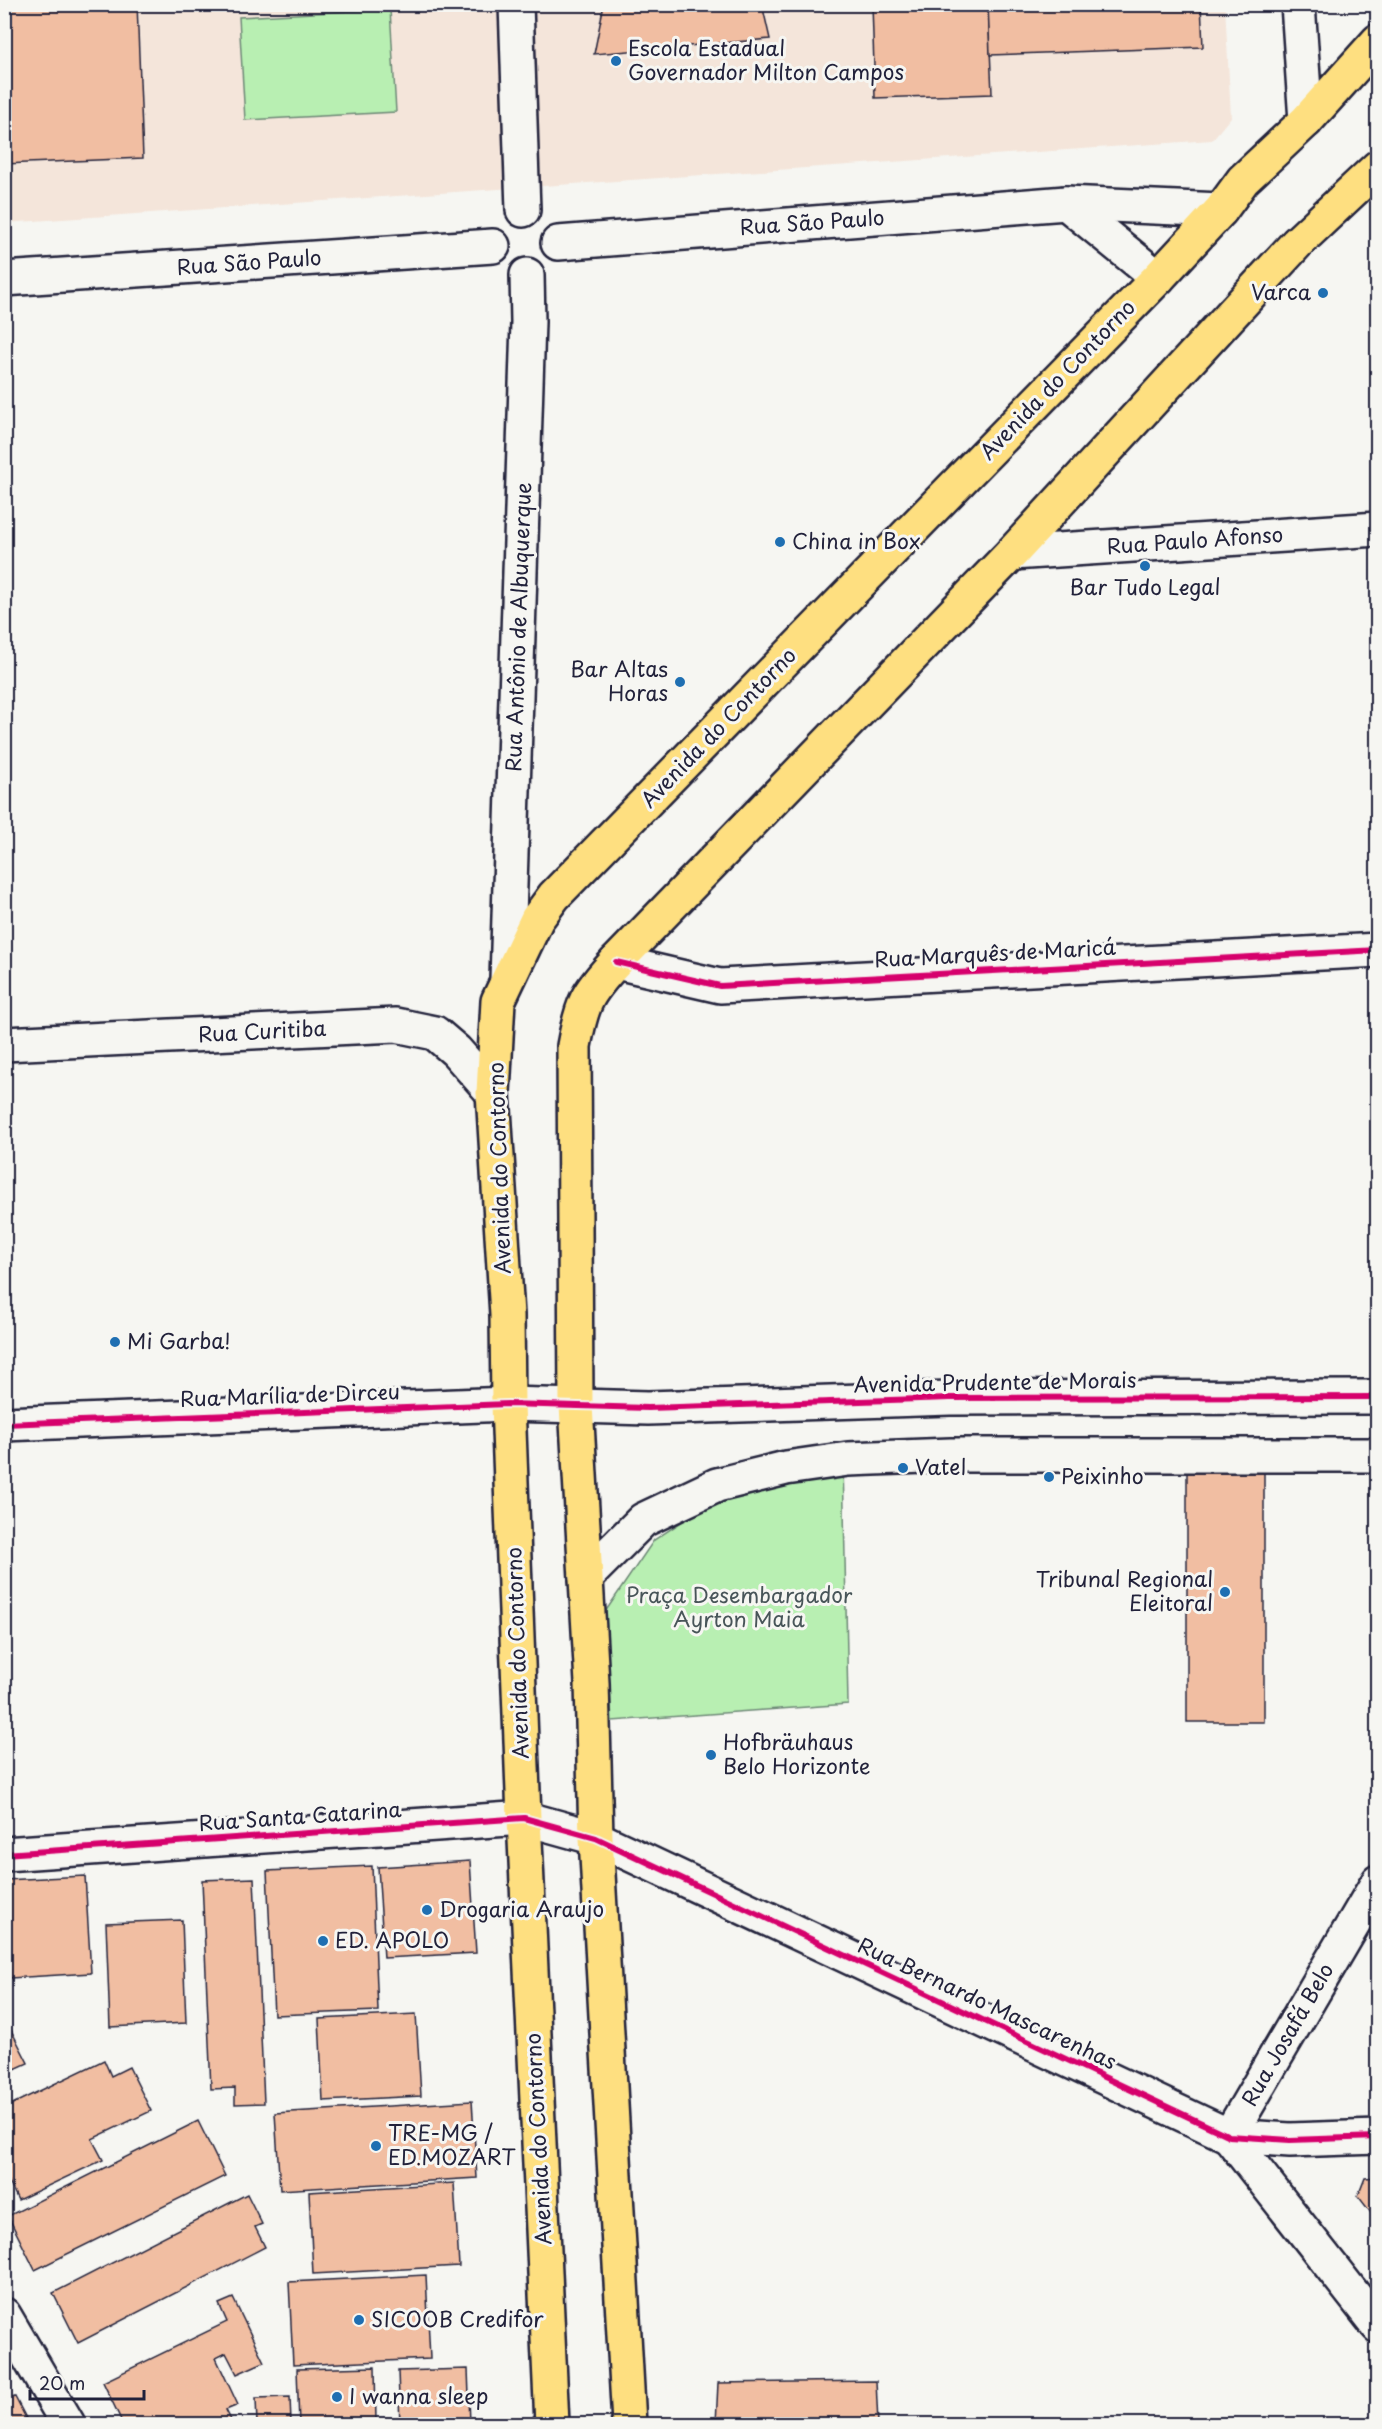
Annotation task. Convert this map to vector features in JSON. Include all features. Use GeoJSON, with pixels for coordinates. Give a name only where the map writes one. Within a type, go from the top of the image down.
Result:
{"type":"FeatureCollection","features":[{"type":"Feature","properties":{"kind":"main road","name":"Avenida do Contorno"},"geometry":{"type":"LineString","coordinates":[[552,2424],[524,1818],[508,1404],[507,1315],[493,1094],[498,1001],[537,919],[554,896],[1158,278],[1221,210],[1243,180],[1306,121],[1377,41]]}},
{"type":"Feature","properties":{"kind":"main road"},"geometry":{"type":"LineString","coordinates":[[629,2424],[596,1838],[586,1577],[576,1405],[574,1046],[580,1013],[592,988],[616,962],[1012,553],[1297,243],[1377,167]]}},
{"type":"Feature","properties":{"kind":"street"},"geometry":{"type":"LineString","coordinates":[[516,4],[523,210]]}},
{"type":"Feature","properties":{"kind":"street"},"geometry":{"type":"LineString","coordinates":[[1298,4],[1306,121]]}},
{"type":"Feature","properties":{"kind":"street"},"geometry":{"type":"LineString","coordinates":[[1066,203],[1158,278]]}},
{"type":"Feature","properties":{"kind":"street","name":"Rua São Paulo"},"geometry":{"type":"LineString","coordinates":[[558,243],[1066,203],[1221,210]]}},
{"type":"Feature","properties":{"kind":"street"},"geometry":{"type":"LineString","coordinates":[[523,210],[533,211],[551,222],[558,243],[552,261],[545,268],[527,275],[518,274],[501,264],[494,246],[497,226],[513,213],[523,210]]}},
{"type":"Feature","properties":{"kind":"street","name":"Rua São Paulo"},"geometry":{"type":"LineString","coordinates":[[4,279],[494,246]]}},
{"type":"Feature","properties":{"kind":"street","name":"Rua Antônio de Albuquerque"},"geometry":{"type":"LineString","coordinates":[[507,979],[528,334],[527,275]]}},
{"type":"Feature","properties":{"kind":"street","name":"Rua Paulo Afonso"},"geometry":{"type":"LineString","coordinates":[[1012,553],[1377,529]]}},
{"type":"Feature","properties":{"kind":"street","name":"Rua Marquês de Maricá"},"geometry":{"type":"LineString","coordinates":[[616,962],[720,986],[1377,950]]}},
{"type":"Feature","properties":{"kind":"street","name":"Rua Curitiba"},"geometry":{"type":"LineString","coordinates":[[4,1044],[396,1025],[435,1033],[456,1051],[493,1094]]}},
{"type":"Feature","properties":{"kind":"street","name":"Avenida Prudente de Morais"},"geometry":{"type":"LineString","coordinates":[[576,1405],[648,1408],[950,1398],[1377,1396]]}},
{"type":"Feature","properties":{"kind":"street","name":"Rua Marília de Dirceu"},"geometry":{"type":"LineString","coordinates":[[4,1424],[508,1404],[576,1405]]}},
{"type":"Feature","properties":{"kind":"street"},"geometry":{"type":"LineString","coordinates":[[586,1577],[643,1520],[717,1485],[786,1468],[848,1459],[951,1455],[1377,1455]]}},
{"type":"Feature","properties":{"kind":"street","name":"Rua Santa Catarina"},"geometry":{"type":"LineString","coordinates":[[4,1854],[524,1818],[596,1838]]}},
{"type":"Feature","properties":{"kind":"street","name":"Rua Bernardo Mascarenhas"},"geometry":{"type":"LineString","coordinates":[[596,1838],[1229,2136],[1290,2140],[1377,2137]]}},
{"type":"Feature","properties":{"kind":"street","name":"Rua Josafá Belo"},"geometry":{"type":"LineString","coordinates":[[1229,2136],[1377,1882]]}},
{"type":"Feature","properties":{"kind":"street"},"geometry":{"type":"LineString","coordinates":[[1229,2136],[1377,2326]]}},
{"type":"Feature","properties":{"kind":"street"},"geometry":{"type":"LineString","coordinates":[[4,2314],[68,2424]]}},
{"type":"Feature","properties":{"kind":"shaded area","name":"Escola Estadual Governador Milton Campos"},"geometry":{"type":"Polygon","coordinates":[[[5,5],[1225,5],[1231,117],[1212,140],[5,223],[5,5]]]}},
{"type":"Feature","properties":{"kind":"green space"},"geometry":{"type":"Polygon","coordinates":[[[390,9],[396,112],[245,120],[239,17],[390,9]]]}},
{"type":"Feature","properties":{"kind":"green space","name":"Praça Desembargador Ayrton Maia"},"geometry":{"type":"Polygon","coordinates":[[[843,1461],[848,1704],[612,1721],[605,1612],[654,1540],[718,1498],[843,1461]]]}},
{"type":"Feature","properties":{"kind":"building"},"geometry":{"type":"Polygon","coordinates":[[[4,4],[137,4],[143,158],[4,164],[4,4]]]}},
{"type":"Feature","properties":{"kind":"building"},"geometry":{"type":"Polygon","coordinates":[[[604,4],[762,4],[770,39],[594,54],[604,4]]]}},
{"type":"Feature","properties":{"kind":"building"},"geometry":{"type":"Polygon","coordinates":[[[872,4],[988,4],[992,94],[875,98],[872,4]]]}},
{"type":"Feature","properties":{"kind":"building"},"geometry":{"type":"Polygon","coordinates":[[[988,4],[1201,4],[1203,47],[990,55],[988,4]]]}},
{"type":"Feature","properties":{"kind":"building","name":"Tribunal Regional Eleitoral"},"geometry":{"type":"Polygon","coordinates":[[[1187,1461],[1264,1462],[1264,1722],[1187,1722],[1187,1461]]]}},
{"type":"Feature","properties":{"kind":"building","name":"Drogaria Araujo"},"geometry":{"type":"Polygon","coordinates":[[[470,1861],[476,1953],[384,1958],[378,1867],[470,1861]]]}},
{"type":"Feature","properties":{"kind":"building","name":"ED. APOLO"},"geometry":{"type":"Polygon","coordinates":[[[372,1866],[378,2011],[274,2015],[267,1871],[372,1866]]]}},
{"type":"Feature","properties":{"kind":"building"},"geometry":{"type":"Polygon","coordinates":[[[85,1876],[91,1973],[10,1978],[8,1941],[4,1941],[4,1880],[85,1876]]]}},
{"type":"Feature","properties":{"kind":"building"},"geometry":{"type":"Polygon","coordinates":[[[254,1878],[264,2103],[235,2104],[235,2088],[211,2089],[202,1880],[254,1878]]]}},
{"type":"Feature","properties":{"kind":"building"},"geometry":{"type":"Polygon","coordinates":[[[182,1920],[186,2023],[110,2027],[106,1923],[182,1920]]]}},
{"type":"Feature","properties":{"kind":"building"},"geometry":{"type":"Polygon","coordinates":[[[416,2014],[421,2096],[323,2101],[319,2019],[416,2014]]]}},
{"type":"Feature","properties":{"kind":"building"},"geometry":{"type":"Polygon","coordinates":[[[10,2028],[28,2063],[4,2074],[4,2031],[10,2028]]]}},
{"type":"Feature","properties":{"kind":"building"},"geometry":{"type":"Polygon","coordinates":[[[104,2060],[111,2076],[129,2067],[151,2111],[92,2139],[103,2160],[18,2200],[4,2172],[4,2108],[104,2060]]]}},
{"type":"Feature","properties":{"kind":"building","name":"TRE-MG / ED.MOZART"},"geometry":{"type":"Polygon","coordinates":[[[472,2101],[477,2178],[280,2190],[275,2113],[472,2101]]]}},
{"type":"Feature","properties":{"kind":"building"},"geometry":{"type":"Polygon","coordinates":[[[198,2121],[225,2176],[35,2270],[8,2216],[198,2121]]]}},
{"type":"Feature","properties":{"kind":"building"},"geometry":{"type":"Polygon","coordinates":[[[1378,2177],[1378,2222],[1358,2196],[1365,2178],[1378,2177]]]}},
{"type":"Feature","properties":{"kind":"building"},"geometry":{"type":"Polygon","coordinates":[[[454,2183],[459,2266],[313,2274],[309,2192],[454,2183]]]}},
{"type":"Feature","properties":{"kind":"building"},"geometry":{"type":"Polygon","coordinates":[[[247,2194],[262,2224],[255,2227],[265,2247],[78,2343],[53,2293],[247,2194]]]}},
{"type":"Feature","properties":{"kind":"building","name":"SICOOB Credifor"},"geometry":{"type":"Polygon","coordinates":[[[426,2275],[430,2359],[293,2365],[289,2282],[426,2275]]]}},
{"type":"Feature","properties":{"kind":"building"},"geometry":{"type":"Polygon","coordinates":[[[233,2298],[264,2362],[237,2374],[226,2353],[216,2358],[238,2405],[226,2410],[233,2424],[123,2424],[103,2382],[227,2322],[219,2304],[233,2298]]]}},
{"type":"Feature","properties":{"kind":"building","name":"I wanna sleep"},"geometry":{"type":"Polygon","coordinates":[[[375,2367],[376,2424],[299,2424],[297,2369],[375,2367]]]}},
{"type":"Feature","properties":{"kind":"building"},"geometry":{"type":"Polygon","coordinates":[[[468,2369],[470,2424],[400,2424],[398,2371],[468,2369]]]}},
{"type":"Feature","properties":{"kind":"building"},"geometry":{"type":"Polygon","coordinates":[[[876,2381],[878,2424],[716,2424],[718,2383],[876,2381]]]}},
{"type":"Feature","properties":{"kind":"building"},"geometry":{"type":"Polygon","coordinates":[[[15,2397],[29,2424],[4,2424],[4,2400],[15,2397]]]}},
{"type":"Feature","properties":{"kind":"building"},"geometry":{"type":"Polygon","coordinates":[[[290,2397],[291,2424],[257,2424],[256,2398],[290,2397]]]}},
{"type":"Feature","properties":{"kind":"cycle path"},"geometry":{"type":"LineString","coordinates":[[616,962],[720,986],[1378,950]]}},
{"type":"Feature","properties":{"kind":"cycle path"},"geometry":{"type":"LineString","coordinates":[[4,1424],[508,1404],[648,1408],[950,1398],[1378,1397]]}},
{"type":"Feature","properties":{"kind":"cycle path"},"geometry":{"type":"LineString","coordinates":[[4,1854],[524,1818],[596,1838],[1229,2136],[1290,2140],[1378,2137]]}},
{"type":"Feature","properties":{"kind":"place","name":"Escola Estadual Governador Milton Campos"},"geometry":{"type":"Point","coordinates":[616,61]}},
{"type":"Feature","properties":{"kind":"place","name":"Varca"},"geometry":{"type":"Point","coordinates":[1323,293]}},
{"type":"Feature","properties":{"kind":"place","name":"China in Box"},"geometry":{"type":"Point","coordinates":[780,542]}},
{"type":"Feature","properties":{"kind":"place","name":"Bar Tudo Legal"},"geometry":{"type":"Point","coordinates":[1145,566]}},
{"type":"Feature","properties":{"kind":"place","name":"Bar Altas Horas"},"geometry":{"type":"Point","coordinates":[680,682]}},
{"type":"Feature","properties":{"kind":"place","name":"Mi Garba!"},"geometry":{"type":"Point","coordinates":[115,1342]}},
{"type":"Feature","properties":{"kind":"place","name":"Vatel"},"geometry":{"type":"Point","coordinates":[903,1468]}},
{"type":"Feature","properties":{"kind":"place","name":"Peixinho"},"geometry":{"type":"Point","coordinates":[1049,1477]}},
{"type":"Feature","properties":{"kind":"place","name":"Tribunal Regional Eleitoral"},"geometry":{"type":"Point","coordinates":[1225,1592]}},
{"type":"Feature","properties":{"kind":"place","name":"Hofbräuhaus Belo Horizonte"},"geometry":{"type":"Point","coordinates":[711,1755]}},
{"type":"Feature","properties":{"kind":"place","name":"Drogaria Araujo"},"geometry":{"type":"Point","coordinates":[427,1910]}},
{"type":"Feature","properties":{"kind":"place","name":"ED. APOLO"},"geometry":{"type":"Point","coordinates":[323,1941]}},
{"type":"Feature","properties":{"kind":"place","name":"TRE-MG / ED.MOZART"},"geometry":{"type":"Point","coordinates":[376,2146]}},
{"type":"Feature","properties":{"kind":"place","name":"SICOOB Credifor"},"geometry":{"type":"Point","coordinates":[359,2320]}},
{"type":"Feature","properties":{"kind":"place","name":"I wanna sleep"},"geometry":{"type":"Point","coordinates":[337,2397]}}]}
